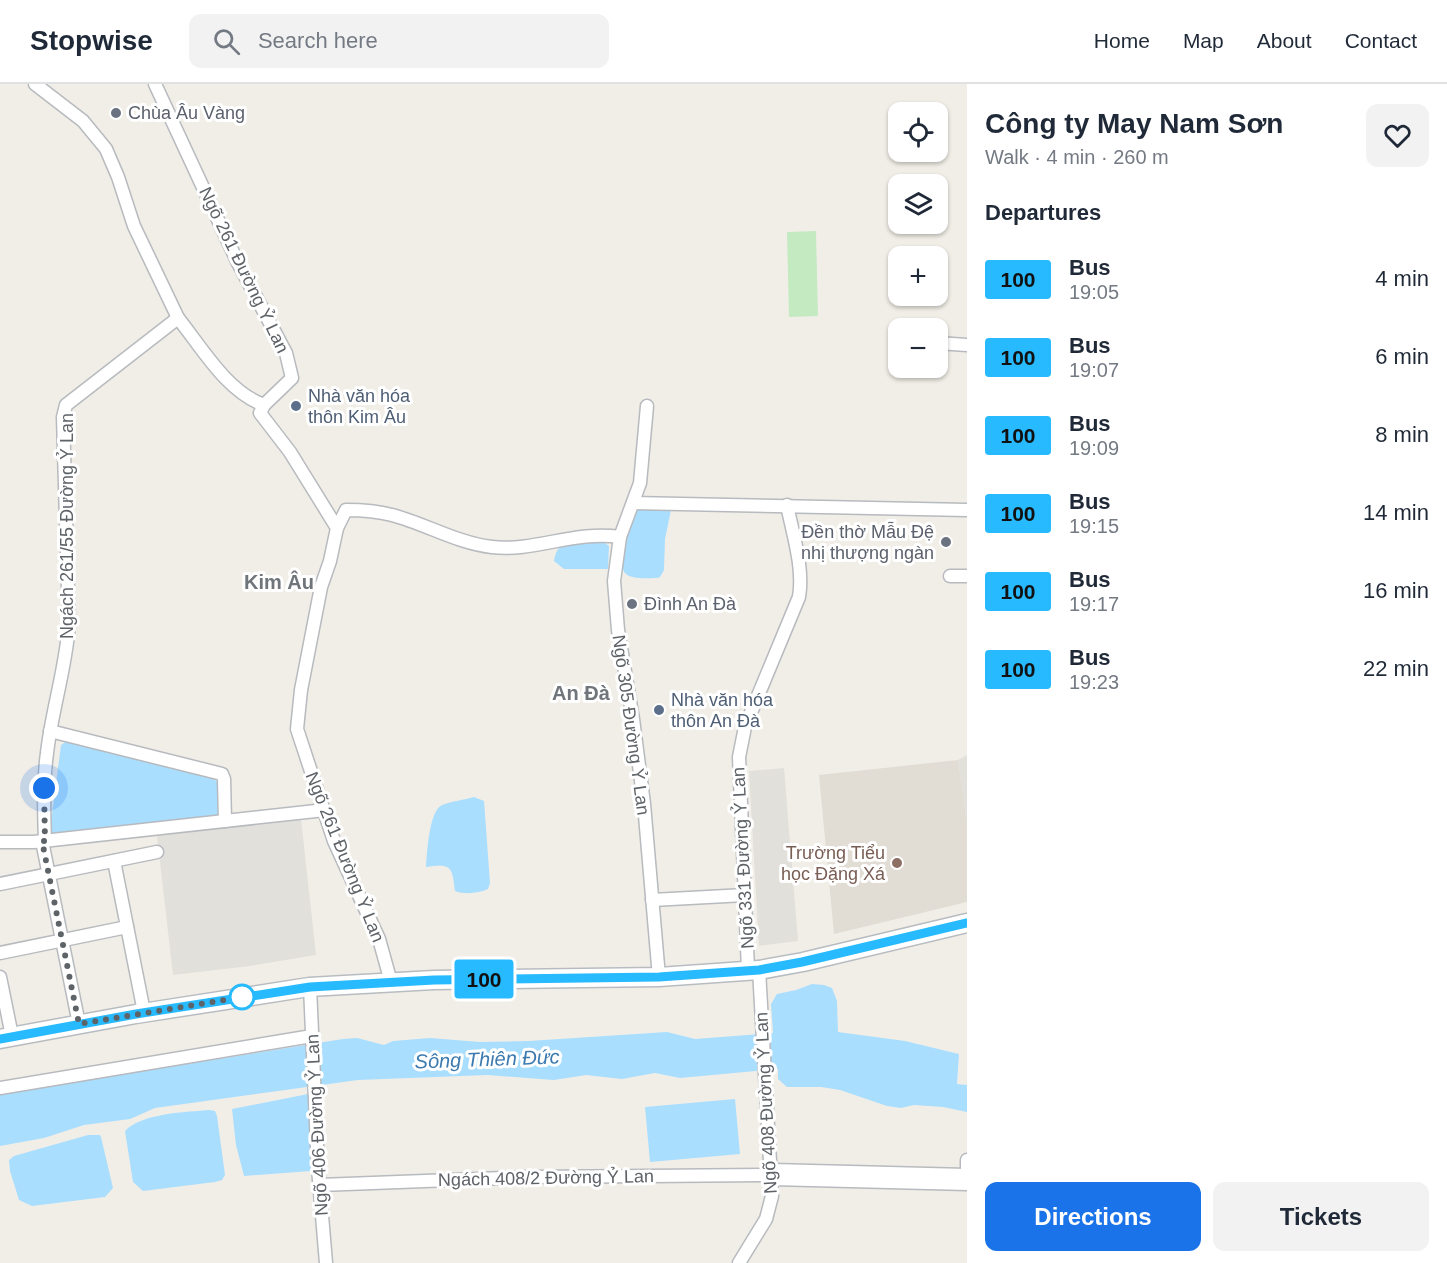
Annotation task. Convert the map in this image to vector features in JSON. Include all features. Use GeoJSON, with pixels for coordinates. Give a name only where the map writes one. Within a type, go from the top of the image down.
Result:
{"type":"FeatureCollection","features":[{"type":"Feature","properties":{"kind":"main road"},"geometry":{"type":"LineString","coordinates":[[6,1038],[144,1012],[310,987],[391,982],[659,977],[754,970],[802,962],[967,923]]}},
{"type":"Feature","properties":{"kind":"street"},"geometry":{"type":"LineString","coordinates":[[35,84],[83,121],[106,149],[134,226],[178,318],[235,389],[264,405],[260,413],[290,452],[337,528]]}},
{"type":"Feature","properties":{"kind":"street","name":"Ngõ 261 Đường Ỷ Lan"},"geometry":{"type":"LineString","coordinates":[[155,84],[238,263],[286,353],[292,378],[264,405]]}},
{"type":"Feature","properties":{"kind":"street","name":"Ngách 261/55 Đường Ỷ Lan"},"geometry":{"type":"LineString","coordinates":[[79,1024],[43,841],[44,788],[50,731],[68,648],[64,410],[69,401],[178,318]]}},
{"type":"Feature","properties":{"kind":"street"},"geometry":{"type":"LineString","coordinates":[[948,344],[967,345]]}},
{"type":"Feature","properties":{"kind":"street","name":"Ngõ 305 Đường Ỷ Lan"},"geometry":{"type":"LineString","coordinates":[[647,406],[640,483],[620,537],[615,568],[615,605],[633,719],[659,977]]}},
{"type":"Feature","properties":{"kind":"street"},"geometry":{"type":"LineString","coordinates":[[633,502],[967,510]]}},
{"type":"Feature","properties":{"kind":"street","name":"Ngõ 331 Đường Ỷ Lan"},"geometry":{"type":"LineString","coordinates":[[754,970],[745,895],[738,771],[741,742],[750,714],[794,610],[801,586],[787,506]]}},
{"type":"Feature","properties":{"kind":"street"},"geometry":{"type":"LineString","coordinates":[[337,528],[346,510],[355,510],[390,514],[463,541],[494,548],[514,548],[590,535],[620,537]]}},
{"type":"Feature","properties":{"kind":"street","name":"Ngõ 261 Đường Ỷ Lan"},"geometry":{"type":"LineString","coordinates":[[337,528],[330,561],[321,587],[301,690],[297,729],[334,841],[379,939],[391,982]]}},
{"type":"Feature","properties":{"kind":"street"},"geometry":{"type":"LineString","coordinates":[[950,576],[967,576]]}},
{"type":"Feature","properties":{"kind":"street"},"geometry":{"type":"LineString","coordinates":[[50,731],[222,774],[225,821]]}},
{"type":"Feature","properties":{"kind":"street"},"geometry":{"type":"LineString","coordinates":[[0,842],[43,841],[324,810]]}},
{"type":"Feature","properties":{"kind":"street"},"geometry":{"type":"LineString","coordinates":[[0,884],[157,852]]}},
{"type":"Feature","properties":{"kind":"street"},"geometry":{"type":"LineString","coordinates":[[114,861],[144,1012]]}},
{"type":"Feature","properties":{"kind":"street"},"geometry":{"type":"LineString","coordinates":[[652,900],[745,895]]}},
{"type":"Feature","properties":{"kind":"street"},"geometry":{"type":"LineString","coordinates":[[0,952],[127,927]]}},
{"type":"Feature","properties":{"kind":"street","name":"Ngõ 408 Đường Ỷ Lan"},"geometry":{"type":"LineString","coordinates":[[739,1263],[766,1219],[772,1196],[762,1011],[754,970]]}},
{"type":"Feature","properties":{"kind":"street"},"geometry":{"type":"LineString","coordinates":[[0,977],[6,1038]]}},
{"type":"Feature","properties":{"kind":"street","name":"Ngõ 406 Đường Ỷ Lan"},"geometry":{"type":"LineString","coordinates":[[310,987],[326,1263]]}},
{"type":"Feature","properties":{"kind":"street"},"geometry":{"type":"LineString","coordinates":[[0,1088],[312,1036]]}},
{"type":"Feature","properties":{"kind":"street"},"geometry":{"type":"LineString","coordinates":[[869,1177],[967,1175],[967,1160]]}},
{"type":"Feature","properties":{"kind":"street","name":"Ngách 408/2 Đường Ỷ Lan"},"geometry":{"type":"LineString","coordinates":[[320,1185],[531,1177],[772,1174],[869,1177]]}},
{"type":"Feature","properties":{"kind":"street"},"geometry":{"type":"LineString","coordinates":[[869,1177],[967,1184]]}},
{"type":"Feature","properties":{"kind":"shaded area"},"geometry":{"type":"Polygon","coordinates":[[[967,755],[967,824],[958,760],[967,755]]]}},
{"type":"Feature","properties":{"kind":"shaded area","name":"Trường Tiểu học Đặng Xá"},"geometry":{"type":"Polygon","coordinates":[[[958,760],[967,824],[967,902],[834,934],[819,775],[958,760]]]}},
{"type":"Feature","properties":{"kind":"shaded area"},"geometry":{"type":"Polygon","coordinates":[[[784,768],[798,941],[759,946],[749,771],[784,768]]]}},
{"type":"Feature","properties":{"kind":"shaded area"},"geometry":{"type":"Polygon","coordinates":[[[301,819],[316,955],[173,975],[157,836],[301,819]]]}},
{"type":"Feature","properties":{"kind":"green space"},"geometry":{"type":"Polygon","coordinates":[[[816,231],[818,316],[789,317],[787,232],[816,231]]]}},
{"type":"Feature","properties":{"kind":"water"},"geometry":{"type":"Polygon","coordinates":[[[638,507],[671,510],[665,539],[664,570],[657,578],[631,577],[623,569],[624,544],[628,525],[632,513],[638,507]]]}},
{"type":"Feature","properties":{"kind":"water"},"geometry":{"type":"Polygon","coordinates":[[[584,542],[605,543],[609,546],[608,569],[564,569],[554,561],[560,547],[584,542]]]}},
{"type":"Feature","properties":{"kind":"water"},"geometry":{"type":"Polygon","coordinates":[[[67,741],[213,778],[217,782],[218,814],[216,817],[52,834],[50,830],[61,745],[67,741]]]}},
{"type":"Feature","properties":{"kind":"water"},"geometry":{"type":"Polygon","coordinates":[[[474,797],[484,801],[490,883],[488,889],[463,893],[455,891],[449,868],[426,867],[428,843],[434,815],[442,805],[474,797]]]}},
{"type":"Feature","properties":{"kind":"water","name":"Sông Thiên Đức"},"geometry":{"type":"Polygon","coordinates":[[[812,984],[832,988],[837,1001],[838,1032],[905,1041],[959,1054],[957,1084],[967,1085],[967,1112],[943,1107],[914,1105],[901,1108],[887,1106],[840,1090],[821,1087],[787,1087],[778,1079],[778,1069],[680,1078],[655,1073],[622,1079],[586,1075],[554,1080],[487,1075],[358,1080],[155,1108],[130,1119],[84,1125],[44,1138],[0,1146],[0,1094],[343,1039],[357,1038],[384,1045],[393,1041],[430,1038],[480,1042],[529,1041],[667,1032],[695,1039],[773,1033],[771,1004],[777,994],[812,984]]]}},
{"type":"Feature","properties":{"kind":"water"},"geometry":{"type":"Polygon","coordinates":[[[308,1094],[311,1171],[244,1176],[236,1145],[232,1109],[308,1094]]]}},
{"type":"Feature","properties":{"kind":"water"},"geometry":{"type":"Polygon","coordinates":[[[735,1099],[740,1154],[650,1162],[645,1107],[735,1099]]]}},
{"type":"Feature","properties":{"kind":"water"},"geometry":{"type":"Polygon","coordinates":[[[215,1111],[217,1116],[225,1175],[222,1180],[143,1191],[133,1182],[125,1131],[142,1120],[153,1117],[215,1111]]]}},
{"type":"Feature","properties":{"kind":"water"},"geometry":{"type":"Polygon","coordinates":[[[88,1135],[100,1135],[101,1137],[113,1188],[105,1197],[32,1206],[19,1200],[9,1160],[14,1156],[88,1135]]]}},
{"type":"Feature","properties":{"kind":"bus line","name":"100"},"geometry":{"type":"LineString","coordinates":[[0,1039],[74,1024],[310,987],[434,980],[659,977],[759,970],[967,923]]}},
{"type":"Feature","properties":{"kind":"place","name":"Chùa Âu Vàng"},"geometry":{"type":"Point","coordinates":[116,113]}},
{"type":"Feature","properties":{"kind":"place","name":"Nhà văn hóa thôn Kim Âu"},"geometry":{"type":"Point","coordinates":[296,406]}},
{"type":"Feature","properties":{"kind":"place","name":"Đền thờ Mẫu Đệ nhị thượng ngàn"},"geometry":{"type":"Point","coordinates":[946,542]}},
{"type":"Feature","properties":{"kind":"place","name":"Đình An Đà"},"geometry":{"type":"Point","coordinates":[632,604]}},
{"type":"Feature","properties":{"kind":"place","name":"Nhà văn hóa thôn An Đà"},"geometry":{"type":"Point","coordinates":[659,710]}},
{"type":"Feature","properties":{"kind":"place","name":"Trường Tiểu học Đặng Xá"},"geometry":{"type":"Point","coordinates":[897,863]}},
{"type":"Feature","properties":{"kind":"district","name":"Kim Âu"},"geometry":{"type":"Point","coordinates":[279,582]}},
{"type":"Feature","properties":{"kind":"district","name":"An Đà"},"geometry":{"type":"Point","coordinates":[581,693]}},
{"type":"Feature","properties":{"kind":"route"},"geometry":{"type":"LineString","coordinates":[[44,788],[45,841],[42,841],[79,1024],[242,997]]}}]}
